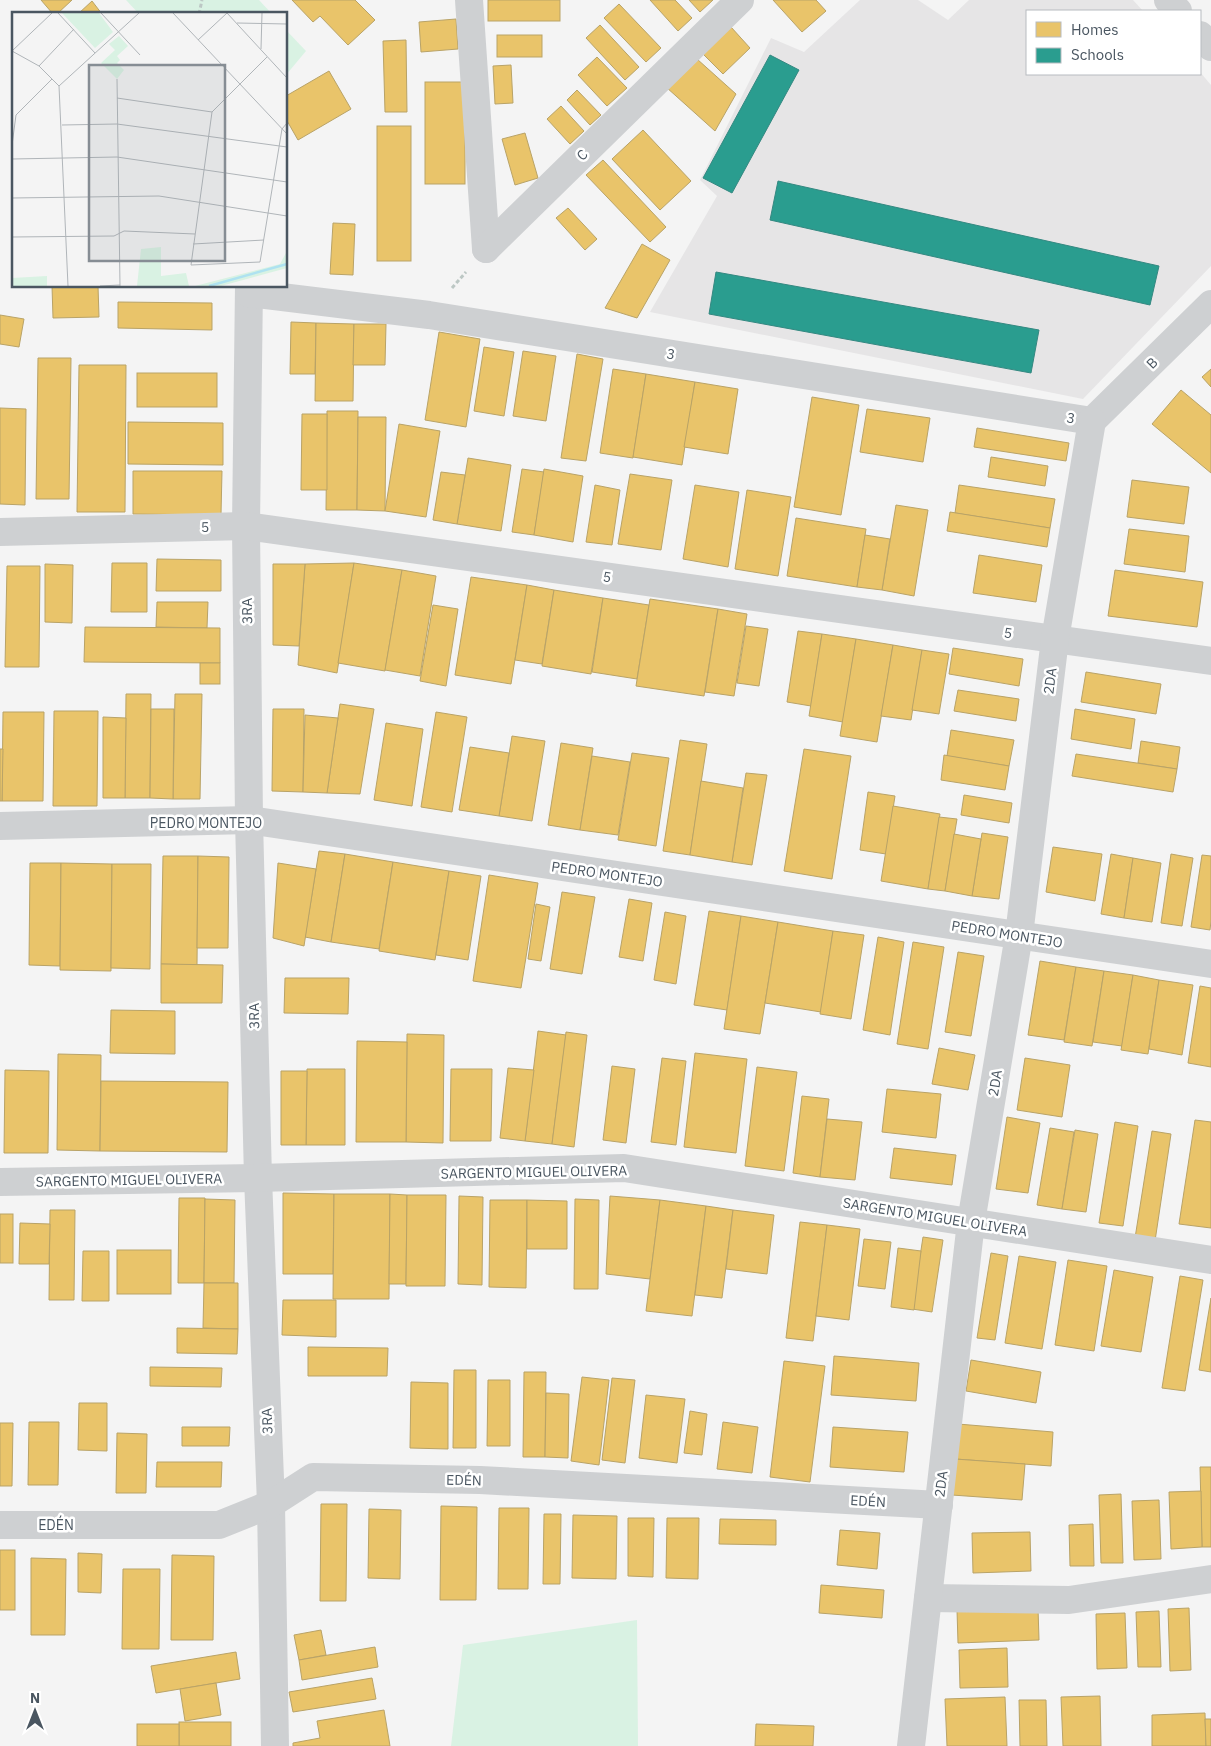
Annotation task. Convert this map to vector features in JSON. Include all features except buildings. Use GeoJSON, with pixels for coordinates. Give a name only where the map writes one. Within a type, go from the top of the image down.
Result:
{"type":"FeatureCollection","features":[{"type":"Feature","properties":{"kind":"street"},"geometry":{"type":"LineString","coordinates":[[469,0],[486,249]]}},
{"type":"Feature","properties":{"kind":"street","name":"C"},"geometry":{"type":"LineString","coordinates":[[486,249],[740,0]]}},
{"type":"Feature","properties":{"kind":"street"},"geometry":{"type":"LineString","coordinates":[[1168,0],[1177,10]]}},
{"type":"Feature","properties":{"kind":"street"},"geometry":{"type":"LineString","coordinates":[[1201,36],[1211,47]]}},
{"type":"Feature","properties":{"kind":"street","name":"3"},"geometry":{"type":"LineString","coordinates":[[249,289],[429,315],[1092,421]]}},
{"type":"Feature","properties":{"kind":"street","name":"3RA"},"geometry":{"type":"LineString","coordinates":[[249,289],[246,526],[249,820],[258,1178],[271,1504],[275,1746]]}},
{"type":"Feature","properties":{"kind":"street","name":"B"},"geometry":{"type":"LineString","coordinates":[[1092,421],[1211,304]]}},
{"type":"Feature","properties":{"kind":"street","name":"2DA"},"geometry":{"type":"LineString","coordinates":[[911,1746],[971,1222],[1019,935],[1055,639],[1092,421]]}},
{"type":"Feature","properties":{"kind":"street","name":"5"},"geometry":{"type":"LineString","coordinates":[[0,532],[246,526],[1211,661]]}},
{"type":"Feature","properties":{"kind":"street","name":"PEDRO MONTEJO"},"geometry":{"type":"LineString","coordinates":[[0,826],[249,820],[1211,964]]}},
{"type":"Feature","properties":{"kind":"street","name":"SARGENTO MIGUEL OLIVERA"},"geometry":{"type":"LineString","coordinates":[[0,1182],[258,1178],[624,1168],[1211,1260]]}},
{"type":"Feature","properties":{"kind":"street","name":"EDÉN"},"geometry":{"type":"LineString","coordinates":[[0,1525],[219,1525],[271,1504],[313,1477],[480,1480],[939,1505]]}},
{"type":"Feature","properties":{"kind":"street"},"geometry":{"type":"LineString","coordinates":[[928,1598],[1069,1600],[1211,1579]]}},
{"type":"Feature","properties":{"kind":"path"},"geometry":{"type":"LineString","coordinates":[[429,315],[486,249]]}},
{"type":"Feature","properties":{"kind":"shaded area"},"geometry":{"type":"Polygon","coordinates":[[[860,0],[918,0],[948,20],[969,0],[1133,0],[1142,10],[1026,10],[1026,75],[1201,75],[1201,73],[1211,85],[1211,266],[1083,399],[650,312],[717,196],[700,180],[771,38],[804,52],[860,0]]]}},
{"type":"Feature","properties":{"kind":"green space"},"geometry":{"type":"Polygon","coordinates":[[[126,0],[259,0],[270,12],[137,12],[126,0]]]}},
{"type":"Feature","properties":{"kind":"green space"},"geometry":{"type":"Polygon","coordinates":[[[288,32],[306,51],[288,73],[288,32]]]}},
{"type":"Feature","properties":{"kind":"green space"},"geometry":{"type":"Polygon","coordinates":[[[637,1620],[638,1746],[451,1746],[463,1645],[637,1620]]]}}]}
